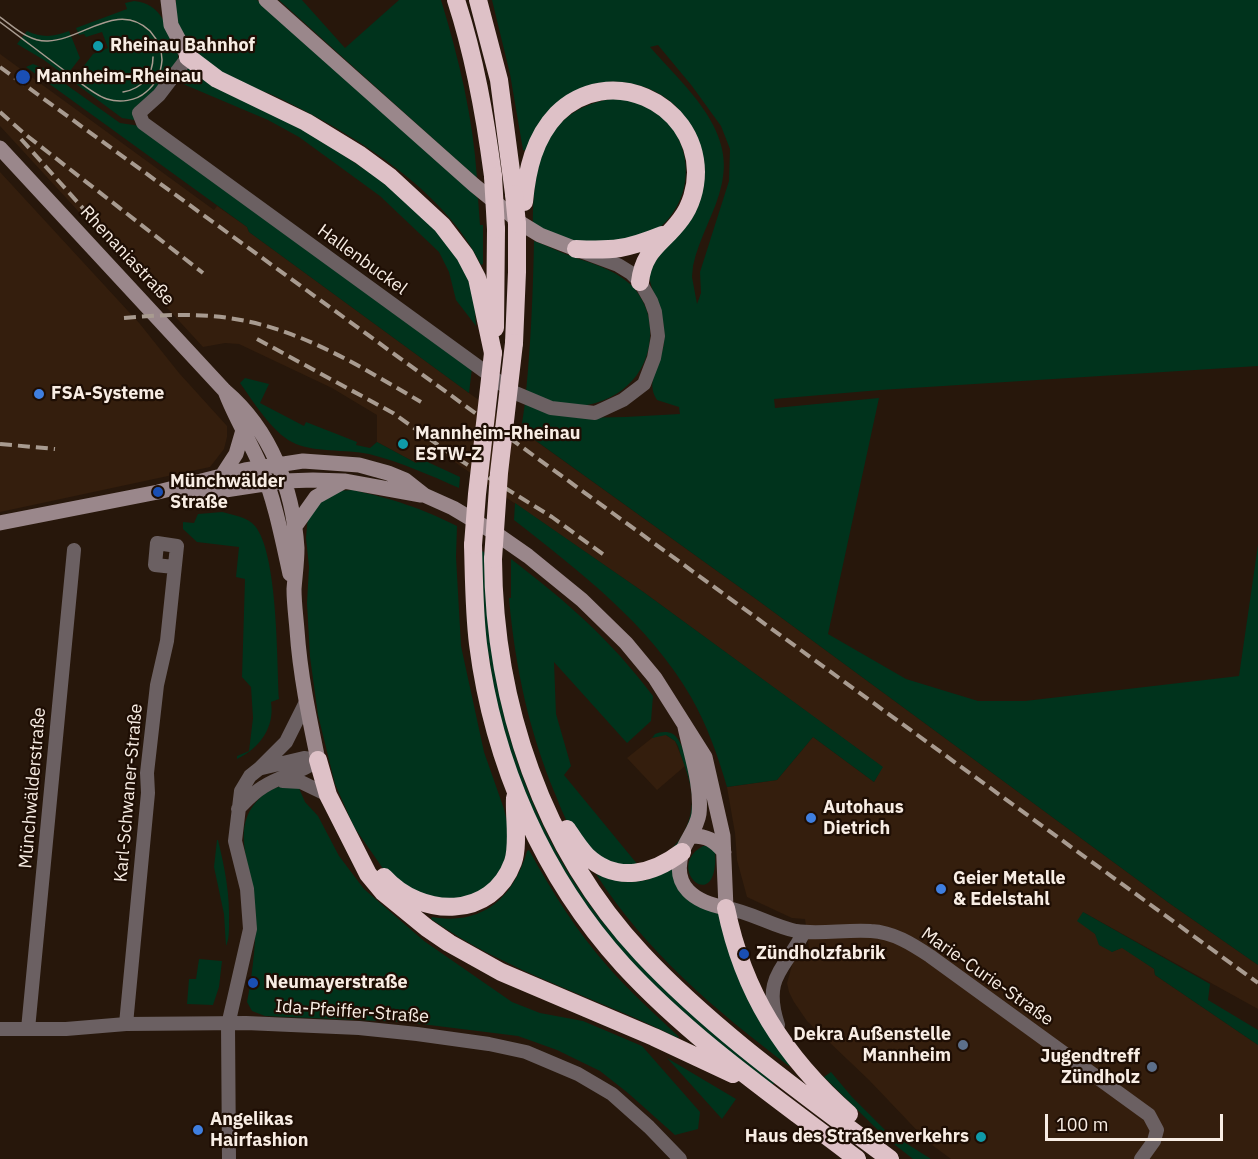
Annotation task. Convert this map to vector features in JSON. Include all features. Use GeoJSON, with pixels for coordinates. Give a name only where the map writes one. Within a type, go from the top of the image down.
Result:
{"type":"FeatureCollection","features":[{"type":"Feature","properties":{"kind":"highway"},"geometry":{"type":"LineString","coordinates":[[456,0],[472,51],[493,176],[496,229],[490,326]]}},
{"type":"Feature","properties":{"kind":"highway"},"geometry":{"type":"LineString","coordinates":[[478,0],[499,80],[519,198]]}},
{"type":"Feature","properties":{"kind":"highway"},"geometry":{"type":"LineString","coordinates":[[188,57],[217,80],[332,136],[390,177],[442,225],[465,255],[481,291],[490,326],[493,353],[473,545],[478,644],[486,694],[500,748],[534,835],[589,923],[623,965],[678,1018],[768,1092],[857,1159]]}},
{"type":"Feature","properties":{"kind":"highway"},"geometry":{"type":"LineString","coordinates":[[640,282],[645,259],[681,220],[688,208],[695,183],[694,156],[690,142],[678,120],[653,100],[625,91],[592,93],[558,114],[542,133],[519,198],[514,343],[498,484],[493,559],[496,624],[505,685],[523,752],[535,785],[572,861],[609,914],[640,952],[674,987],[720,1028],[884,1155]]}},
{"type":"Feature","properties":{"kind":"highway"},"geometry":{"type":"LineString","coordinates":[[576,249],[622,249],[669,232]]}},
{"type":"Feature","properties":{"kind":"highway"},"geometry":{"type":"LineString","coordinates":[[318,760],[328,795],[368,874],[383,892],[426,928],[465,953],[501,972],[654,1037],[768,1092]]}},
{"type":"Feature","properties":{"kind":"highway"},"geometry":{"type":"LineString","coordinates":[[535,785],[579,848],[599,865],[615,871],[633,873],[650,871],[665,864],[687,844]]}},
{"type":"Feature","properties":{"kind":"highway"},"geometry":{"type":"LineString","coordinates":[[358,852],[388,882],[422,903],[449,908],[475,902],[498,886],[512,864],[517,840],[514,824],[516,793]]}},
{"type":"Feature","properties":{"kind":"highway"},"geometry":{"type":"LineString","coordinates":[[729,898],[732,938],[758,1004],[798,1064],[852,1117],[884,1155]]}},
{"type":"Feature","properties":{"kind":"main road"},"geometry":{"type":"LineString","coordinates":[[168,0],[171,25],[188,57]]}},
{"type":"Feature","properties":{"kind":"main road"},"geometry":{"type":"LineString","coordinates":[[266,0],[474,185],[522,224],[549,239],[576,249]]}},
{"type":"Feature","properties":{"kind":"main road","name":"Rhenaniastraße"},"geometry":{"type":"LineString","coordinates":[[0,148],[225,391],[240,404],[270,446],[284,481],[294,528],[297,551],[294,591]]}},
{"type":"Feature","properties":{"kind":"main road","name":"Rhenaniastraße"},"geometry":{"type":"LineString","coordinates":[[225,391],[267,484],[281,530],[294,591]]}},
{"type":"Feature","properties":{"kind":"main road"},"geometry":{"type":"LineString","coordinates":[[223,474],[236,454],[243,430]]}},
{"type":"Feature","properties":{"kind":"main road"},"geometry":{"type":"LineString","coordinates":[[270,446],[303,461]]}},
{"type":"Feature","properties":{"kind":"main road"},"geometry":{"type":"LineString","coordinates":[[0,523],[158,492],[223,474],[303,461],[359,465],[405,480],[424,495],[453,508],[528,556],[582,600],[626,643],[655,678],[705,757],[718,811],[729,898]]}},
{"type":"Feature","properties":{"kind":"main road"},"geometry":{"type":"LineString","coordinates":[[158,492],[212,492],[284,481],[313,480],[344,482],[424,495]]}},
{"type":"Feature","properties":{"kind":"main road"},"geometry":{"type":"LineString","coordinates":[[294,528],[316,496],[344,482]]}},
{"type":"Feature","properties":{"kind":"main road"},"geometry":{"type":"LineString","coordinates":[[294,591],[299,654],[318,760]]}},
{"type":"Feature","properties":{"kind":"main road"},"geometry":{"type":"LineString","coordinates":[[685,727],[699,789],[699,816],[687,844],[680,877],[683,885],[691,894],[703,902],[729,898]]}},
{"type":"Feature","properties":{"kind":"main road"},"geometry":{"type":"LineString","coordinates":[[687,844],[702,836],[711,838],[724,852]]}},
{"type":"Feature","properties":{"kind":"main road"},"geometry":{"type":"LineString","coordinates":[[691,894],[710,890],[729,898]]}},
{"type":"Feature","properties":{"kind":"street","name":"Hallenbuckel"},"geometry":{"type":"LineString","coordinates":[[188,57],[159,95],[139,113],[143,123],[513,392],[551,408],[595,413],[623,400],[644,384],[654,358],[658,336],[655,312],[640,282]]}},
{"type":"Feature","properties":{"kind":"street"},"geometry":{"type":"LineString","coordinates":[[576,249],[618,265],[640,282]]}},
{"type":"Feature","properties":{"kind":"street","name":"Münchwälderstraße"},"geometry":{"type":"LineString","coordinates":[[28,1029],[74,550]]}},
{"type":"Feature","properties":{"kind":"street","name":"Karl-Schwaner-Straße"},"geometry":{"type":"LineString","coordinates":[[126,1024],[148,793],[147,773],[157,685],[167,641],[174,567]]}},
{"type":"Feature","properties":{"kind":"street"},"geometry":{"type":"LineString","coordinates":[[229,1159],[228,1025],[250,929],[247,888],[235,841],[241,791],[250,776],[286,742],[306,702]]}},
{"type":"Feature","properties":{"kind":"street"},"geometry":{"type":"LineString","coordinates":[[260,768],[304,758],[318,760]]}},
{"type":"Feature","properties":{"kind":"street"},"geometry":{"type":"LineString","coordinates":[[238,809],[261,788],[298,773],[318,760]]}},
{"type":"Feature","properties":{"kind":"street"},"geometry":{"type":"LineString","coordinates":[[275,782],[301,782],[328,795]]}},
{"type":"Feature","properties":{"kind":"street","name":"Marie-Curie-Straße"},"geometry":{"type":"LineString","coordinates":[[729,898],[793,930],[804,932],[876,931],[905,940],[1149,1115],[1157,1130],[1154,1141],[1141,1159]]}},
{"type":"Feature","properties":{"kind":"street"},"geometry":{"type":"LineString","coordinates":[[784,1044],[772,1008],[772,988],[784,962],[804,932]]}},
{"type":"Feature","properties":{"kind":"street","name":"Ida-Pfeiffer-Straße"},"geometry":{"type":"LineString","coordinates":[[0,1029],[66,1029],[126,1024],[210,1022],[228,1025],[246,1023],[382,1030],[489,1044],[526,1052],[578,1074],[612,1094],[680,1159]]}},
{"type":"Feature","properties":{"kind":"shaded area"},"geometry":{"type":"Polygon","coordinates":[[[0,54],[214,210],[217,206],[247,227],[249,232],[469,393],[756,599],[1169,903],[1258,965],[1258,1009],[1083,912],[1095,934],[1112,952],[1122,947],[1154,969],[1155,975],[1258,1045],[1258,1159],[951,1159],[928,1142],[869,1080],[807,1021],[794,1002],[787,983],[793,962],[809,949],[805,919],[792,918],[747,897],[737,860],[727,787],[777,780],[813,737],[874,782],[882,767],[642,591],[430,445],[416,463],[377,442],[377,415],[332,388],[239,344],[225,343],[203,347],[0,126],[0,54]]]}},
{"type":"Feature","properties":{"kind":"shaded area"},"geometry":{"type":"Polygon","coordinates":[[[0,172],[140,324],[179,373],[227,426],[224,449],[210,467],[0,512],[0,172]]]}},
{"type":"Feature","properties":{"kind":"shaded area"},"geometry":{"type":"Polygon","coordinates":[[[666,735],[675,741],[685,766],[657,790],[627,758],[652,738],[666,735]]]}},
{"type":"Feature","properties":{"kind":"green space"},"geometry":{"type":"Polygon","coordinates":[[[176,0],[257,0],[478,198],[480,225],[483,225],[483,264],[481,265],[465,238],[444,212],[420,188],[364,145],[305,111],[270,94],[224,78],[207,68],[193,54],[194,48],[179,26],[176,0]]]}},
{"type":"Feature","properties":{"kind":"green space"},"geometry":{"type":"Polygon","coordinates":[[[279,0],[302,0],[345,48],[399,0],[441,0],[464,88],[477,178],[279,0]]]}},
{"type":"Feature","properties":{"kind":"green space"},"geometry":{"type":"Polygon","coordinates":[[[492,0],[1258,0],[1258,366],[774,399],[775,408],[879,398],[828,634],[906,679],[978,701],[1025,701],[1239,676],[1258,545],[1258,965],[1169,903],[756,599],[521,430],[525,403],[577,418],[680,414],[679,407],[657,400],[653,393],[653,379],[663,350],[664,331],[648,268],[705,172],[696,138],[680,111],[656,92],[621,82],[598,83],[577,91],[526,151],[523,150],[510,74],[492,0]],[[658,45],[650,47],[691,92],[714,126],[721,144],[724,163],[722,183],[693,266],[692,277],[697,304],[701,293],[700,272],[729,181],[730,149],[721,126],[658,45]]]}},
{"type":"Feature","properties":{"kind":"green space"},"geometry":{"type":"Polygon","coordinates":[[[134,1],[152,7],[158,13],[171,36],[178,59],[155,92],[134,111],[134,120],[122,118],[44,60],[17,44],[27,31],[48,36],[69,31],[80,58],[70,71],[77,75],[93,54],[108,48],[102,32],[86,37],[84,34],[79,35],[76,28],[127,9],[125,3],[134,1]]]}},
{"type":"Feature","properties":{"kind":"green space"},"geometry":{"type":"Polygon","coordinates":[[[33,64],[43,68],[120,123],[140,126],[472,368],[469,393],[249,232],[247,227],[26,67],[33,64]]]}},
{"type":"Feature","properties":{"kind":"green space"},"geometry":{"type":"Polygon","coordinates":[[[188,67],[282,115],[398,191],[439,229],[473,284],[476,326],[456,300],[449,272],[439,252],[380,196],[299,137],[268,120],[176,81],[188,67]]]}},
{"type":"Feature","properties":{"kind":"green space"},"geometry":{"type":"Polygon","coordinates":[[[617,98],[635,101],[652,108],[665,119],[675,133],[686,165],[681,199],[672,214],[654,232],[632,240],[575,242],[533,224],[536,179],[548,141],[559,125],[574,113],[593,103],[617,98]]]}},
{"type":"Feature","properties":{"kind":"green space"},"geometry":{"type":"Polygon","coordinates":[[[534,241],[600,266],[623,278],[633,287],[644,305],[649,319],[650,335],[644,363],[627,386],[602,401],[571,406],[526,392],[532,316],[534,241]]]}},
{"type":"Feature","properties":{"kind":"green space"},"geometry":{"type":"Polygon","coordinates":[[[245,378],[269,384],[260,403],[304,426],[306,422],[357,442],[356,445],[370,448],[377,442],[416,463],[419,458],[460,477],[459,488],[369,454],[309,448],[292,442],[270,424],[257,407],[240,383],[245,378]]]}},
{"type":"Feature","properties":{"kind":"green space"},"geometry":{"type":"Polygon","coordinates":[[[353,490],[406,505],[457,526],[456,557],[461,646],[484,752],[504,809],[510,835],[510,858],[501,876],[472,899],[425,899],[384,870],[354,827],[335,784],[318,715],[310,657],[307,603],[309,567],[306,538],[308,515],[315,505],[336,491],[353,490]]]}},
{"type":"Feature","properties":{"kind":"green space"},"geometry":{"type":"Polygon","coordinates":[[[515,503],[642,591],[883,767],[874,782],[813,737],[777,780],[727,787],[702,719],[674,671],[634,622],[611,600],[514,520],[515,503]]]}},
{"type":"Feature","properties":{"kind":"green space"},"geometry":{"type":"Polygon","coordinates":[[[222,512],[248,520],[255,526],[263,540],[272,583],[277,635],[279,699],[271,702],[271,720],[264,736],[253,749],[237,759],[237,756],[249,751],[253,718],[251,687],[242,677],[245,579],[236,577],[239,547],[197,542],[183,529],[183,522],[194,523],[198,514],[222,512]]]}},
{"type":"Feature","properties":{"kind":"green space"},"geometry":{"type":"Polygon","coordinates":[[[481,550],[485,553],[487,608],[493,663],[505,717],[521,771],[542,822],[568,871],[599,916],[640,964],[776,1082],[772,1085],[688,1018],[641,973],[594,916],[554,854],[522,787],[499,717],[484,625],[481,550]]]}},
{"type":"Feature","properties":{"kind":"green space"},"geometry":{"type":"Polygon","coordinates":[[[511,559],[587,622],[621,657],[653,696],[651,721],[627,743],[554,662],[556,714],[571,766],[564,775],[638,865],[650,862],[670,850],[678,842],[689,821],[692,797],[678,746],[666,735],[652,738],[655,734],[671,733],[682,747],[694,790],[694,817],[681,844],[671,855],[658,863],[636,867],[605,861],[580,842],[565,817],[538,748],[519,674],[509,598],[511,598],[511,559]]]}},
{"type":"Feature","properties":{"kind":"green space"},"geometry":{"type":"Polygon","coordinates":[[[286,785],[298,786],[305,802],[318,816],[339,856],[364,889],[424,941],[512,1002],[540,1013],[583,1021],[642,1046],[700,1112],[698,1129],[675,1135],[600,1071],[557,1050],[518,1036],[405,1022],[265,1016],[252,1011],[247,1002],[254,954],[255,905],[245,850],[245,824],[249,812],[261,797],[271,790],[286,785]]]}},
{"type":"Feature","properties":{"kind":"green space"},"geometry":{"type":"Polygon","coordinates":[[[217,840],[228,892],[229,930],[226,946],[224,914],[214,867],[217,840]]]}},
{"type":"Feature","properties":{"kind":"green space"},"geometry":{"type":"Polygon","coordinates":[[[703,846],[709,846],[715,850],[714,871],[709,882],[703,885],[696,882],[690,875],[688,866],[692,855],[703,846]]]}},
{"type":"Feature","properties":{"kind":"green space"},"geometry":{"type":"Polygon","coordinates":[[[529,850],[566,911],[597,954],[678,1038],[521,969],[460,938],[431,919],[432,917],[450,919],[467,917],[494,905],[514,882],[529,850]]]}},
{"type":"Feature","properties":{"kind":"green space"},"geometry":{"type":"Polygon","coordinates":[[[675,865],[675,873],[721,911],[793,1061],[789,1066],[735,1024],[659,954],[615,902],[596,874],[629,882],[650,879],[654,873],[675,865]]]}},
{"type":"Feature","properties":{"kind":"green space"},"geometry":{"type":"Polygon","coordinates":[[[1083,912],[1210,984],[1208,1000],[1258,1030],[1258,1045],[1155,975],[1154,969],[1122,948],[1112,952],[1099,945],[1095,934],[1077,921],[1083,912]]]}},
{"type":"Feature","properties":{"kind":"green space"},"geometry":{"type":"Polygon","coordinates":[[[199,959],[222,961],[219,987],[213,1005],[187,1004],[189,979],[196,979],[199,959]]]}},
{"type":"Feature","properties":{"kind":"green space"},"geometry":{"type":"Polygon","coordinates":[[[667,1058],[736,1099],[722,1119],[667,1058]]]}},
{"type":"Feature","properties":{"kind":"green space"},"geometry":{"type":"Polygon","coordinates":[[[831,1072],[885,1130],[931,1159],[913,1159],[885,1137],[824,1077],[831,1072]]]}},
{"type":"Feature","properties":{"kind":"tram line"},"geometry":{"type":"LineString","coordinates":[[0,17],[16,29],[41,41],[61,39],[113,20],[125,19],[138,22],[150,31],[159,45],[162,60],[159,74],[150,89],[138,97],[122,101],[107,99],[97,95],[0,22]]}},
{"type":"Feature","properties":{"kind":"tram line"},"geometry":{"type":"LineString","coordinates":[[123,92],[136,88],[145,80],[151,70],[153,57]]}},
{"type":"Feature","properties":{"kind":"railway"},"geometry":{"type":"LineString","coordinates":[[0,67],[1258,983]]}},
{"type":"Feature","properties":{"kind":"railway"},"geometry":{"type":"LineString","coordinates":[[0,112],[26,135],[203,273]]}},
{"type":"Feature","properties":{"kind":"railway"},"geometry":{"type":"LineString","coordinates":[[21,139],[89,215]]}},
{"type":"Feature","properties":{"kind":"railway"},"geometry":{"type":"LineString","coordinates":[[124,318],[203,315],[229,318],[281,330],[329,351],[421,402]]}},
{"type":"Feature","properties":{"kind":"railway"},"geometry":{"type":"LineString","coordinates":[[257,339],[393,413],[455,457],[552,517],[604,555]]}},
{"type":"Feature","properties":{"kind":"railway"},"geometry":{"type":"LineString","coordinates":[[0,444],[55,449]]}},
{"type":"Feature","properties":{"kind":"place","name":"Rheinau Bahnhof"},"geometry":{"type":"Point","coordinates":[98,46]}},
{"type":"Feature","properties":{"kind":"place","name":"Mannheim-Rheinau"},"geometry":{"type":"Point","coordinates":[23,77]}},
{"type":"Feature","properties":{"kind":"place","name":"FSA-Systeme"},"geometry":{"type":"Point","coordinates":[39,394]}},
{"type":"Feature","properties":{"kind":"place","name":"Mannheim-Rheinau ESTW-Z"},"geometry":{"type":"Point","coordinates":[403,444]}},
{"type":"Feature","properties":{"kind":"place","name":"Münchwälder Straße"},"geometry":{"type":"Point","coordinates":[158,492]}},
{"type":"Feature","properties":{"kind":"place","name":"Autohaus Dietrich"},"geometry":{"type":"Point","coordinates":[811,818]}},
{"type":"Feature","properties":{"kind":"place","name":"Geier Metalle & Edelstahl"},"geometry":{"type":"Point","coordinates":[941,889]}},
{"type":"Feature","properties":{"kind":"place","name":"Zündholzfabrik"},"geometry":{"type":"Point","coordinates":[744,954]}},
{"type":"Feature","properties":{"kind":"place","name":"Neumayerstraße"},"geometry":{"type":"Point","coordinates":[253,983]}},
{"type":"Feature","properties":{"kind":"place","name":"Dekra Außenstelle Mannheim"},"geometry":{"type":"Point","coordinates":[963,1045]}},
{"type":"Feature","properties":{"kind":"place","name":"Jugendtreff Zündholz"},"geometry":{"type":"Point","coordinates":[1152,1067]}},
{"type":"Feature","properties":{"kind":"place","name":"Angelikas Hairfashion"},"geometry":{"type":"Point","coordinates":[198,1130]}},
{"type":"Feature","properties":{"kind":"place","name":"Haus des Straßenverkehrs"},"geometry":{"type":"Point","coordinates":[981,1137]}}]}
